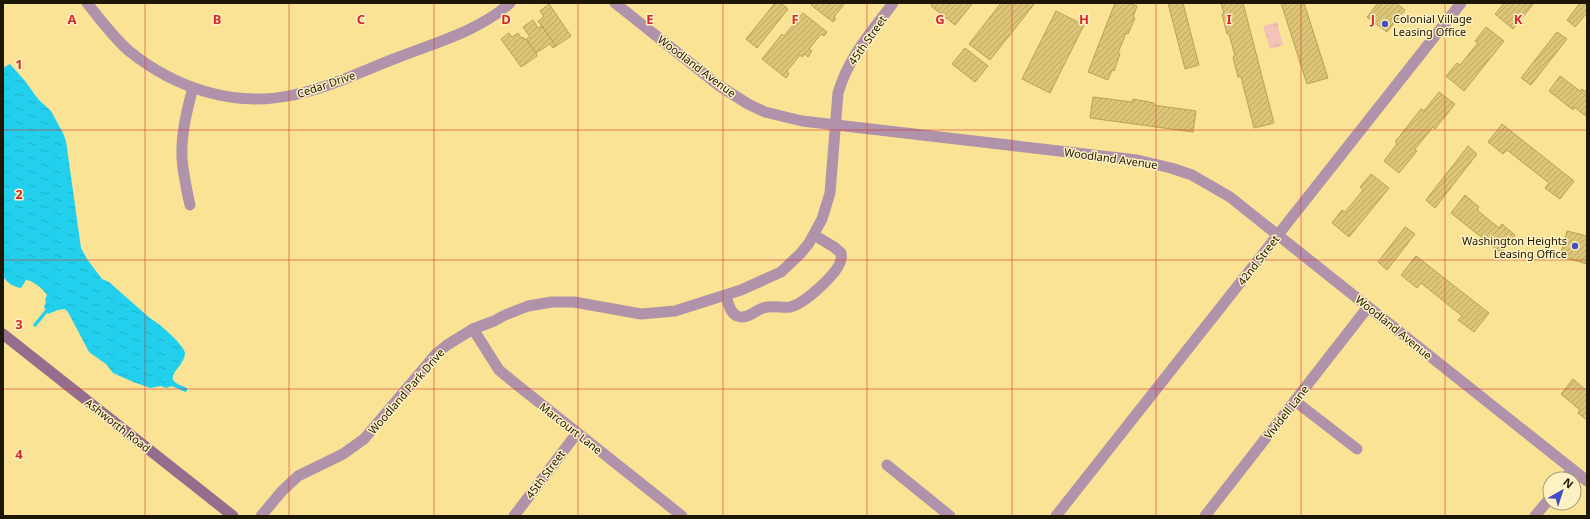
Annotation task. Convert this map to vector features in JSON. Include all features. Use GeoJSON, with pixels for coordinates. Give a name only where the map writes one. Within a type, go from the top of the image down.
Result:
{"type":"FeatureCollection","features":[{"type":"Feature","properties":{"kind":"main road","name":"Ashworth Road"},"geometry":{"type":"LineString","coordinates":[[3,334],[232,516]]}},
{"type":"Feature","properties":{"kind":"street","name":"Cedar Drive"},"geometry":{"type":"LineString","coordinates":[[87,3],[113,35],[128,50],[159,73],[193,88],[214,95],[253,99],[293,95],[331,84],[474,27],[502,10],[510,3]]}},
{"type":"Feature","properties":{"kind":"street","name":"Woodland Avenue"},"geometry":{"type":"LineString","coordinates":[[615,3],[718,85],[748,104],[765,112],[802,121],[1137,160],[1171,168],[1192,176],[1230,197],[1587,481]]}},
{"type":"Feature","properties":{"kind":"street","name":"45th Street"},"geometry":{"type":"LineString","coordinates":[[836,125],[838,93],[842,80],[854,55],[893,3]]}},
{"type":"Feature","properties":{"kind":"street","name":"42nd Street"},"geometry":{"type":"LineString","coordinates":[[1056,516],[1461,3]]}},
{"type":"Feature","properties":{"kind":"street"},"geometry":{"type":"LineString","coordinates":[[190,205],[183,167],[182,148],[187,110],[193,88]]}},
{"type":"Feature","properties":{"kind":"street","name":"Woodland Park Drive"},"geometry":{"type":"LineString","coordinates":[[261,516],[282,491],[298,476],[343,454],[364,439],[436,354],[447,344],[473,329],[494,322],[505,315],[528,306],[552,302],[574,302],[640,314],[675,311],[741,290],[781,272],[801,254],[814,235],[822,219],[830,193],[836,125]]}},
{"type":"Feature","properties":{"kind":"street"},"geometry":{"type":"LineString","coordinates":[[726,295],[731,312],[738,316],[746,317],[763,308],[778,306],[790,307],[801,303],[816,292],[831,276],[841,259],[841,253],[814,235]]}},
{"type":"Feature","properties":{"kind":"street","name":"Vividell Lane"},"geometry":{"type":"LineString","coordinates":[[1205,516],[1368,307]]}},
{"type":"Feature","properties":{"kind":"street","name":"Marcourt Lane"},"geometry":{"type":"LineString","coordinates":[[473,329],[499,370],[682,516]]}},
{"type":"Feature","properties":{"kind":"street"},"geometry":{"type":"LineString","coordinates":[[1295,401],[1357,449]]}},
{"type":"Feature","properties":{"kind":"street","name":"45th Street"},"geometry":{"type":"LineString","coordinates":[[514,516],[577,433]]}},
{"type":"Feature","properties":{"kind":"street"},"geometry":{"type":"LineString","coordinates":[[887,465],[950,516]]}},
{"type":"Feature","properties":{"kind":"street"},"geometry":{"type":"LineString","coordinates":[[1535,516],[1542,508]]}},
{"type":"Feature","properties":{"kind":"green space"},"geometry":{"type":"Polygon","coordinates":[[[1277,22],[1283,45],[1270,49],[1263,26],[1277,22]]]}},
{"type":"Feature","properties":{"kind":"water"},"geometry":{"type":"Polygon","coordinates":[[[10,64],[38,99],[51,111],[63,133],[66,141],[81,248],[87,259],[102,279],[109,282],[151,319],[165,329],[181,345],[185,353],[184,359],[174,373],[173,377],[174,381],[187,388],[187,391],[185,392],[172,386],[166,388],[161,386],[150,388],[113,373],[106,364],[89,352],[65,309],[48,314],[44,307],[47,295],[41,288],[29,280],[26,280],[21,288],[15,287],[4,278],[3,68],[10,64]]]}},
{"type":"Feature","properties":{"kind":"building"},"geometry":{"type":"Polygon","coordinates":[[[775,3],[781,3],[788,9],[757,48],[746,39],[775,3]]]}},
{"type":"Feature","properties":{"kind":"building"},"geometry":{"type":"Polygon","coordinates":[[[813,3],[845,3],[834,17],[836,19],[833,22],[811,5],[813,3]]]}},
{"type":"Feature","properties":{"kind":"building"},"geometry":{"type":"Polygon","coordinates":[[[933,3],[973,3],[955,25],[931,6],[933,3]]]}},
{"type":"Feature","properties":{"kind":"building"},"geometry":{"type":"Polygon","coordinates":[[[1001,3],[1035,3],[990,60],[969,44],[1001,3]]]}},
{"type":"Feature","properties":{"kind":"building"},"geometry":{"type":"Polygon","coordinates":[[[1115,3],[1129,3],[1137,6],[1133,17],[1135,18],[1128,34],[1126,33],[1118,53],[1120,54],[1114,71],[1112,70],[1108,80],[1088,72],[1115,3]]]}},
{"type":"Feature","properties":{"kind":"building"},"geometry":{"type":"Polygon","coordinates":[[[1168,3],[1183,3],[1199,65],[1185,69],[1168,3]]]}},
{"type":"Feature","properties":{"kind":"building"},"geometry":{"type":"Polygon","coordinates":[[[1221,3],[1243,3],[1274,123],[1254,128],[1241,77],[1238,77],[1233,57],[1235,56],[1229,34],[1227,34],[1221,3]]]}},
{"type":"Feature","properties":{"kind":"building"},"geometry":{"type":"Polygon","coordinates":[[[1281,3],[1304,3],[1328,78],[1307,84],[1281,3]]]}},
{"type":"Feature","properties":{"kind":"building","name":"Colonial Village Leasing Office"},"geometry":{"type":"Polygon","coordinates":[[[1378,3],[1396,3],[1405,10],[1387,32],[1367,17],[1378,3]]]}},
{"type":"Feature","properties":{"kind":"building"},"geometry":{"type":"Polygon","coordinates":[[[1504,3],[1534,3],[1513,29],[1495,14],[1504,3]]]}},
{"type":"Feature","properties":{"kind":"building"},"geometry":{"type":"Polygon","coordinates":[[[1580,3],[1587,3],[1587,13],[1575,27],[1567,20],[1580,3]]]}},
{"type":"Feature","properties":{"kind":"building"},"geometry":{"type":"Polygon","coordinates":[[[549,4],[571,36],[556,46],[538,21],[544,17],[540,11],[549,4]]]}},
{"type":"Feature","properties":{"kind":"building"},"geometry":{"type":"Polygon","coordinates":[[[1056,11],[1084,25],[1050,93],[1022,79],[1056,11]]]}},
{"type":"Feature","properties":{"kind":"building"},"geometry":{"type":"Polygon","coordinates":[[[803,13],[827,32],[824,36],[821,34],[809,49],[812,51],[808,57],[805,54],[802,57],[800,55],[787,71],[789,74],[786,78],[762,59],[782,34],[784,36],[803,13]]]}},
{"type":"Feature","properties":{"kind":"building"},"geometry":{"type":"Polygon","coordinates":[[[533,20],[538,28],[542,26],[556,46],[553,48],[550,44],[536,53],[526,39],[530,37],[523,27],[533,20]]]}},
{"type":"Feature","properties":{"kind":"building"},"geometry":{"type":"Polygon","coordinates":[[[1486,27],[1504,41],[1464,91],[1446,76],[1457,63],[1460,65],[1478,43],[1475,41],[1486,27]]]}},
{"type":"Feature","properties":{"kind":"building"},"geometry":{"type":"Polygon","coordinates":[[[1557,32],[1567,39],[1531,85],[1521,78],[1557,32]]]}},
{"type":"Feature","properties":{"kind":"building"},"geometry":{"type":"Polygon","coordinates":[[[509,33],[512,37],[518,33],[522,39],[523,37],[525,40],[526,39],[537,56],[521,67],[501,39],[509,33]]]}},
{"type":"Feature","properties":{"kind":"building"},"geometry":{"type":"Polygon","coordinates":[[[965,48],[988,66],[975,82],[952,64],[965,48]]]}},
{"type":"Feature","properties":{"kind":"building"},"geometry":{"type":"Polygon","coordinates":[[[1560,76],[1580,91],[1582,89],[1587,93],[1587,117],[1574,107],[1573,110],[1549,91],[1560,76]]]}},
{"type":"Feature","properties":{"kind":"building"},"geometry":{"type":"Polygon","coordinates":[[[1439,92],[1455,104],[1435,129],[1433,127],[1415,149],[1417,151],[1399,173],[1384,161],[1397,144],[1395,142],[1421,109],[1424,111],[1439,92]]]}},
{"type":"Feature","properties":{"kind":"building"},"geometry":{"type":"Polygon","coordinates":[[[1093,97],[1132,102],[1133,99],[1154,103],[1153,105],[1196,111],[1193,132],[1090,118],[1093,97]]]}},
{"type":"Feature","properties":{"kind":"building"},"geometry":{"type":"Polygon","coordinates":[[[1502,124],[1574,181],[1560,199],[1545,188],[1549,183],[1507,150],[1503,154],[1488,142],[1502,124]]]}},
{"type":"Feature","properties":{"kind":"building"},"geometry":{"type":"Polygon","coordinates":[[[1468,146],[1477,154],[1435,208],[1426,200],[1468,146]]]}},
{"type":"Feature","properties":{"kind":"building"},"geometry":{"type":"Polygon","coordinates":[[[1371,174],[1389,188],[1349,237],[1332,223],[1342,210],[1345,212],[1363,190],[1360,187],[1371,174]]]}},
{"type":"Feature","properties":{"kind":"building"},"geometry":{"type":"Polygon","coordinates":[[[1465,195],[1479,207],[1477,210],[1499,228],[1502,224],[1515,235],[1501,253],[1451,213],[1465,195]]]}},
{"type":"Feature","properties":{"kind":"building"},"geometry":{"type":"Polygon","coordinates":[[[1405,227],[1415,234],[1387,270],[1378,262],[1405,227]]]}},
{"type":"Feature","properties":{"kind":"building","name":"Washington Heights Leasing Office"},"geometry":{"type":"Polygon","coordinates":[[[1567,231],[1587,236],[1587,264],[1560,256],[1567,231]]]}},
{"type":"Feature","properties":{"kind":"building"},"geometry":{"type":"Polygon","coordinates":[[[1416,256],[1489,313],[1474,332],[1458,320],[1462,316],[1421,283],[1417,288],[1401,275],[1416,256]]]}},
{"type":"Feature","properties":{"kind":"building"},"geometry":{"type":"Polygon","coordinates":[[[1573,379],[1587,391],[1587,420],[1578,413],[1580,410],[1561,394],[1573,379]]]}},
{"type":"Feature","properties":{"kind":"waterway"},"geometry":{"type":"LineString","coordinates":[[35,325],[48,309]]}},
{"type":"Feature","properties":{"kind":"place","name":"Colonial Village Leasing Office"},"geometry":{"type":"Point","coordinates":[1385,24]}},
{"type":"Feature","properties":{"kind":"place","name":"Washington Heights Leasing Office"},"geometry":{"type":"Point","coordinates":[1575,246]}}]}
